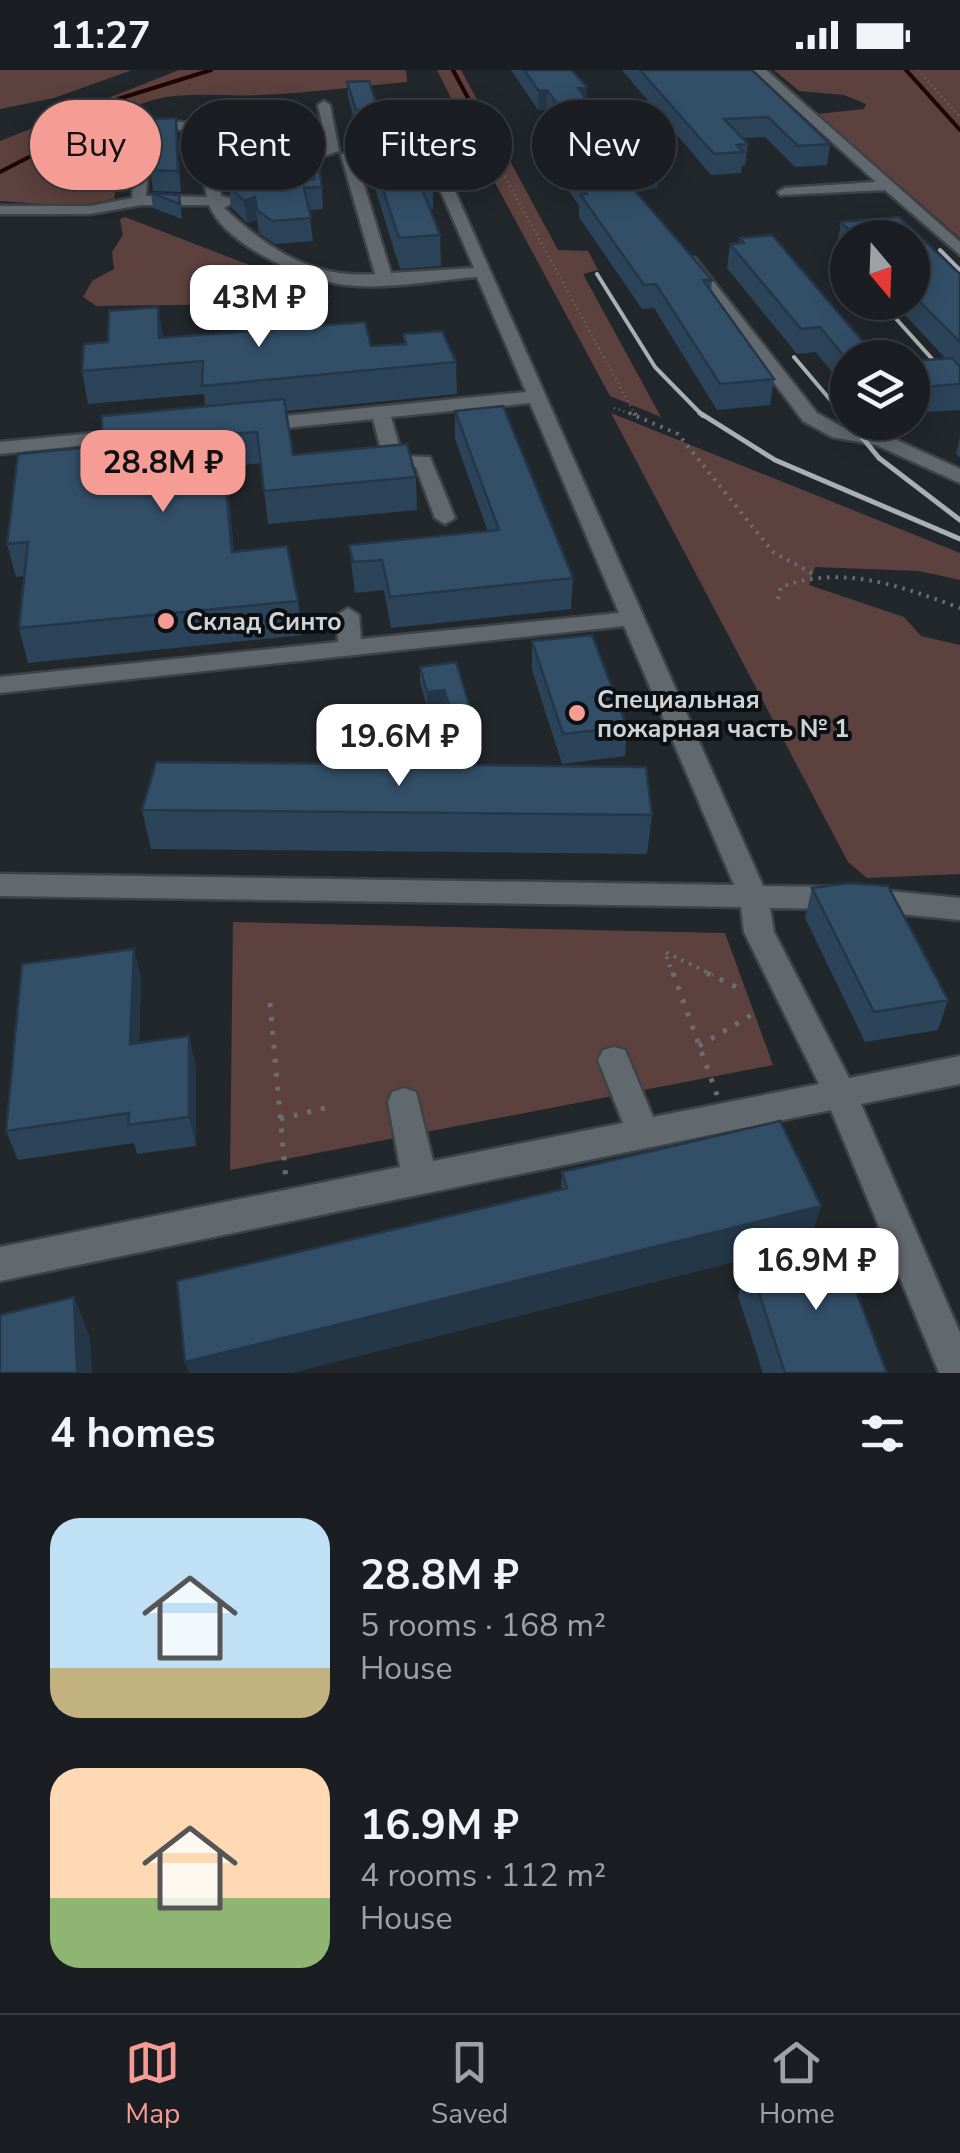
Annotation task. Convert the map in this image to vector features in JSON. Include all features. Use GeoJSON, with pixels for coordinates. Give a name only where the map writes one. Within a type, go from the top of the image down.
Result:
{"type":"FeatureCollection","features":[{"type":"Feature","properties":{"kind":"street"},"geometry":{"type":"LineString","coordinates":[[759,70],[960,250]]}},
{"type":"Feature","properties":{"kind":"street"},"geometry":{"type":"LineString","coordinates":[[325,110],[334,148],[325,153]]}},
{"type":"Feature","properties":{"kind":"street"},"geometry":{"type":"LineString","coordinates":[[144,200],[138,198],[143,176],[140,144],[146,124],[181,125]]}},
{"type":"Feature","properties":{"kind":"street"},"geometry":{"type":"LineString","coordinates":[[385,280],[348,155],[420,152],[433,156],[754,899],[759,932],[840,1095],[958,1373]]}},
{"type":"Feature","properties":{"kind":"street"},"geometry":{"type":"LineString","coordinates":[[784,192],[888,186]]}},
{"type":"Feature","properties":{"kind":"street"},"geometry":{"type":"LineString","coordinates":[[214,190],[217,208],[258,248],[299,267],[348,281],[484,272]]}},
{"type":"Feature","properties":{"kind":"street"},"geometry":{"type":"LineString","coordinates":[[0,210],[90,210],[144,200],[248,198]]}},
{"type":"Feature","properties":{"kind":"street"},"geometry":{"type":"LineString","coordinates":[[686,257],[810,418],[838,434],[881,440],[960,477]]}},
{"type":"Feature","properties":{"kind":"street"},"geometry":{"type":"LineString","coordinates":[[229,427],[534,397]]}},
{"type":"Feature","properties":{"kind":"street"},"geometry":{"type":"LineString","coordinates":[[382,414],[394,461]]}},
{"type":"Feature","properties":{"kind":"street"},"geometry":{"type":"LineString","coordinates":[[0,448],[152,434]]}},
{"type":"Feature","properties":{"kind":"street"},"geometry":{"type":"LineString","coordinates":[[359,464],[424,461],[445,518]]}},
{"type":"Feature","properties":{"kind":"street"},"geometry":{"type":"LineString","coordinates":[[348,615],[350,648]]}},
{"type":"Feature","properties":{"kind":"street"},"geometry":{"type":"LineString","coordinates":[[0,685],[632,618]]}},
{"type":"Feature","properties":{"kind":"street"},"geometry":{"type":"LineString","coordinates":[[0,885],[865,899],[958,913]]}},
{"type":"Feature","properties":{"kind":"street"},"geometry":{"type":"LineString","coordinates":[[614,1060],[644,1135]]}},
{"type":"Feature","properties":{"kind":"street"},"geometry":{"type":"LineString","coordinates":[[0,1264],[960,1070]]}},
{"type":"Feature","properties":{"kind":"street"},"geometry":{"type":"LineString","coordinates":[[404,1102],[420,1179]]}},
{"type":"Feature","properties":{"kind":"path"},"geometry":{"type":"LineString","coordinates":[[918,70],[960,117]]}},
{"type":"Feature","properties":{"kind":"path"},"geometry":{"type":"LineString","coordinates":[[511,190],[637,418]]}},
{"type":"Feature","properties":{"kind":"path"},"geometry":{"type":"LineString","coordinates":[[614,408],[678,434],[766,541],[800,572],[865,580],[960,608]]}},
{"type":"Feature","properties":{"kind":"path"},"geometry":{"type":"LineString","coordinates":[[778,599],[781,587],[816,575]]}},
{"type":"Feature","properties":{"kind":"path"},"geometry":{"type":"LineString","coordinates":[[726,1118],[665,952],[745,991]]}},
{"type":"Feature","properties":{"kind":"path"},"geometry":{"type":"LineString","coordinates":[[270,1002],[288,1206]]}},
{"type":"Feature","properties":{"kind":"path"},"geometry":{"type":"LineString","coordinates":[[699,1046],[753,1014]]}},
{"type":"Feature","properties":{"kind":"path"},"geometry":{"type":"LineString","coordinates":[[280,1119],[326,1108]]}},
{"type":"Feature","properties":{"kind":"shaded area"},"geometry":{"type":"Polygon","coordinates":[[[0,70],[132,70],[54,98],[0,109],[0,70]]]}},
{"type":"Feature","properties":{"kind":"shaded area"},"geometry":{"type":"Polygon","coordinates":[[[179,70],[406,70],[407,82],[279,94],[103,100],[179,70]]]}},
{"type":"Feature","properties":{"kind":"shaded area"},"geometry":{"type":"Polygon","coordinates":[[[437,70],[461,70],[477,100],[452,100],[437,70]]]}},
{"type":"Feature","properties":{"kind":"shaded area"},"geometry":{"type":"Polygon","coordinates":[[[774,70],[960,70],[960,238],[818,114],[864,109],[866,104],[844,95],[799,91],[774,70]]]}},
{"type":"Feature","properties":{"kind":"shaded area"},"geometry":{"type":"Polygon","coordinates":[[[30,129],[30,190],[116,190],[114,199],[75,206],[0,201],[0,141],[30,129]]]}},
{"type":"Feature","properties":{"kind":"shaded area"},"geometry":{"type":"Polygon","coordinates":[[[512,165],[558,250],[588,251],[598,270],[583,274],[661,417],[610,396],[499,190],[512,190],[512,165]]]}},
{"type":"Feature","properties":{"kind":"shaded area"},"geometry":{"type":"Polygon","coordinates":[[[125,217],[327,295],[329,303],[96,306],[83,297],[92,281],[114,269],[112,252],[123,235],[120,219],[125,217]]]}},
{"type":"Feature","properties":{"kind":"shaded area"},"geometry":{"type":"Polygon","coordinates":[[[611,413],[960,553],[960,580],[919,571],[815,567],[809,585],[904,617],[921,636],[960,645],[960,874],[867,878],[848,862],[611,413]]]}},
{"type":"Feature","properties":{"kind":"shaded area"},"geometry":{"type":"Polygon","coordinates":[[[233,922],[725,933],[773,1065],[230,1170],[233,922]]]}},
{"type":"Feature","properties":{"kind":"building"},"geometry":{"type":"Polygon","coordinates":[[[524,70],[571,70],[587,87],[578,88],[587,100],[554,100],[547,90],[539,91],[524,70]]]}},
{"type":"Feature","properties":{"kind":"building"},"geometry":{"type":"Polygon","coordinates":[[[640,70],[752,70],[830,144],[798,146],[768,117],[724,119],[748,144],[737,145],[744,152],[714,154],[676,111],[676,100],[666,100],[640,70]]]}},
{"type":"Feature","properties":{"kind":"building"},"geometry":{"type":"Polygon","coordinates":[[[369,81],[375,100],[353,100],[347,82],[369,81]]]}},
{"type":"Feature","properties":{"kind":"building"},"geometry":{"type":"Polygon","coordinates":[[[176,118],[178,171],[161,170],[161,119],[176,118]]]}},
{"type":"Feature","properties":{"kind":"building"},"geometry":{"type":"Polygon","coordinates":[[[233,190],[304,190],[311,218],[272,221],[257,210],[255,197],[244,201],[233,190]]]}},
{"type":"Feature","properties":{"kind":"building"},"geometry":{"type":"Polygon","coordinates":[[[383,190],[422,190],[440,235],[399,238],[383,190]]]}},
{"type":"Feature","properties":{"kind":"building"},"geometry":{"type":"Polygon","coordinates":[[[584,190],[634,190],[712,280],[703,280],[774,379],[720,384],[656,284],[644,285],[580,194],[587,194],[584,190]]]}},
{"type":"Feature","properties":{"kind":"building"},"geometry":{"type":"Polygon","coordinates":[[[151,193],[179,195],[180,204],[151,193]]]}},
{"type":"Feature","properties":{"kind":"building"},"geometry":{"type":"Polygon","coordinates":[[[772,235],[830,303],[830,320],[845,320],[862,340],[831,340],[820,327],[801,329],[730,244],[744,243],[740,238],[772,235]]]}},
{"type":"Feature","properties":{"kind":"building"},"geometry":{"type":"Polygon","coordinates":[[[930,246],[960,274],[960,342],[930,312],[930,246]]]}},
{"type":"Feature","properties":{"kind":"building"},"geometry":{"type":"Polygon","coordinates":[[[158,307],[159,338],[365,322],[371,346],[406,344],[403,334],[442,331],[456,362],[202,386],[203,361],[82,371],[84,344],[108,342],[109,311],[158,307]]]}},
{"type":"Feature","properties":{"kind":"building"},"geometry":{"type":"Polygon","coordinates":[[[952,358],[960,367],[960,384],[930,386],[930,360],[952,358]]]}},
{"type":"Feature","properties":{"kind":"building"},"geometry":{"type":"Polygon","coordinates":[[[284,399],[293,455],[407,444],[416,477],[264,491],[257,432],[221,435],[232,552],[287,546],[298,601],[19,628],[28,542],[7,544],[18,454],[102,446],[102,416],[284,399]]]}},
{"type":"Feature","properties":{"kind":"building"},"geometry":{"type":"Polygon","coordinates":[[[503,406],[573,578],[390,597],[382,560],[353,562],[349,545],[499,530],[455,411],[503,406]]]}},
{"type":"Feature","properties":{"kind":"building"},"geometry":{"type":"Polygon","coordinates":[[[592,635],[627,727],[563,734],[532,641],[592,635]]]}},
{"type":"Feature","properties":{"kind":"building"},"geometry":{"type":"Polygon","coordinates":[[[456,662],[475,724],[456,727],[444,690],[427,692],[420,667],[456,662]]]}},
{"type":"Feature","properties":{"kind":"building"},"geometry":{"type":"Polygon","coordinates":[[[156,762],[646,767],[652,815],[142,810],[156,762]]]}},
{"type":"Feature","properties":{"kind":"building"},"geometry":{"type":"Polygon","coordinates":[[[849,883],[888,886],[948,1000],[874,1012],[812,888],[849,883]]]}},
{"type":"Feature","properties":{"kind":"building"},"geometry":{"type":"Polygon","coordinates":[[[134,949],[130,1044],[189,1036],[189,1117],[128,1125],[129,1113],[6,1131],[22,964],[134,949]]]}},
{"type":"Feature","properties":{"kind":"building"},"geometry":{"type":"Polygon","coordinates":[[[780,1121],[821,1206],[185,1362],[177,1281],[567,1188],[562,1172],[780,1121]]]}},
{"type":"Feature","properties":{"kind":"building"},"geometry":{"type":"Polygon","coordinates":[[[838,1244],[887,1373],[785,1373],[748,1259],[838,1244]]]}},
{"type":"Feature","properties":{"kind":"building"},"geometry":{"type":"Polygon","coordinates":[[[74,1297],[77,1373],[0,1373],[0,1315],[74,1297]]]}},
{"type":"Feature","properties":{"kind":"waterway"},"geometry":{"type":"LineString","coordinates":[[0,172],[70,136],[82,119],[118,99],[211,70]]}},
{"type":"Feature","properties":{"kind":"waterway"},"geometry":{"type":"LineString","coordinates":[[453,70],[469,100]]}},
{"type":"Feature","properties":{"kind":"waterway"},"geometry":{"type":"LineString","coordinates":[[906,70],[960,130]]}},
{"type":"Feature","properties":{"kind":"railway"},"geometry":{"type":"LineString","coordinates":[[940,250],[960,270]]}},
{"type":"Feature","properties":{"kind":"railway"},"geometry":{"type":"LineString","coordinates":[[597,274],[655,367],[700,413]]}},
{"type":"Feature","properties":{"kind":"railway"},"geometry":{"type":"LineString","coordinates":[[897,320],[960,390]]}},
{"type":"Feature","properties":{"kind":"railway"},"geometry":{"type":"LineString","coordinates":[[794,357],[830,399]]}},
{"type":"Feature","properties":{"kind":"railway"},"geometry":{"type":"LineString","coordinates":[[700,413],[775,460],[960,539]]}},
{"type":"Feature","properties":{"kind":"railway"},"geometry":{"type":"LineString","coordinates":[[700,413],[703,416]]}},
{"type":"Feature","properties":{"kind":"railway"},"geometry":{"type":"LineString","coordinates":[[864,440],[879,458],[960,520]]}},
{"type":"Feature","properties":{"kind":"place","name":"Склад Синто"},"geometry":{"type":"Point","coordinates":[166,621]}},
{"type":"Feature","properties":{"kind":"place","name":"Специальная пожарная часть № 1"},"geometry":{"type":"Point","coordinates":[577,713]}}]}
